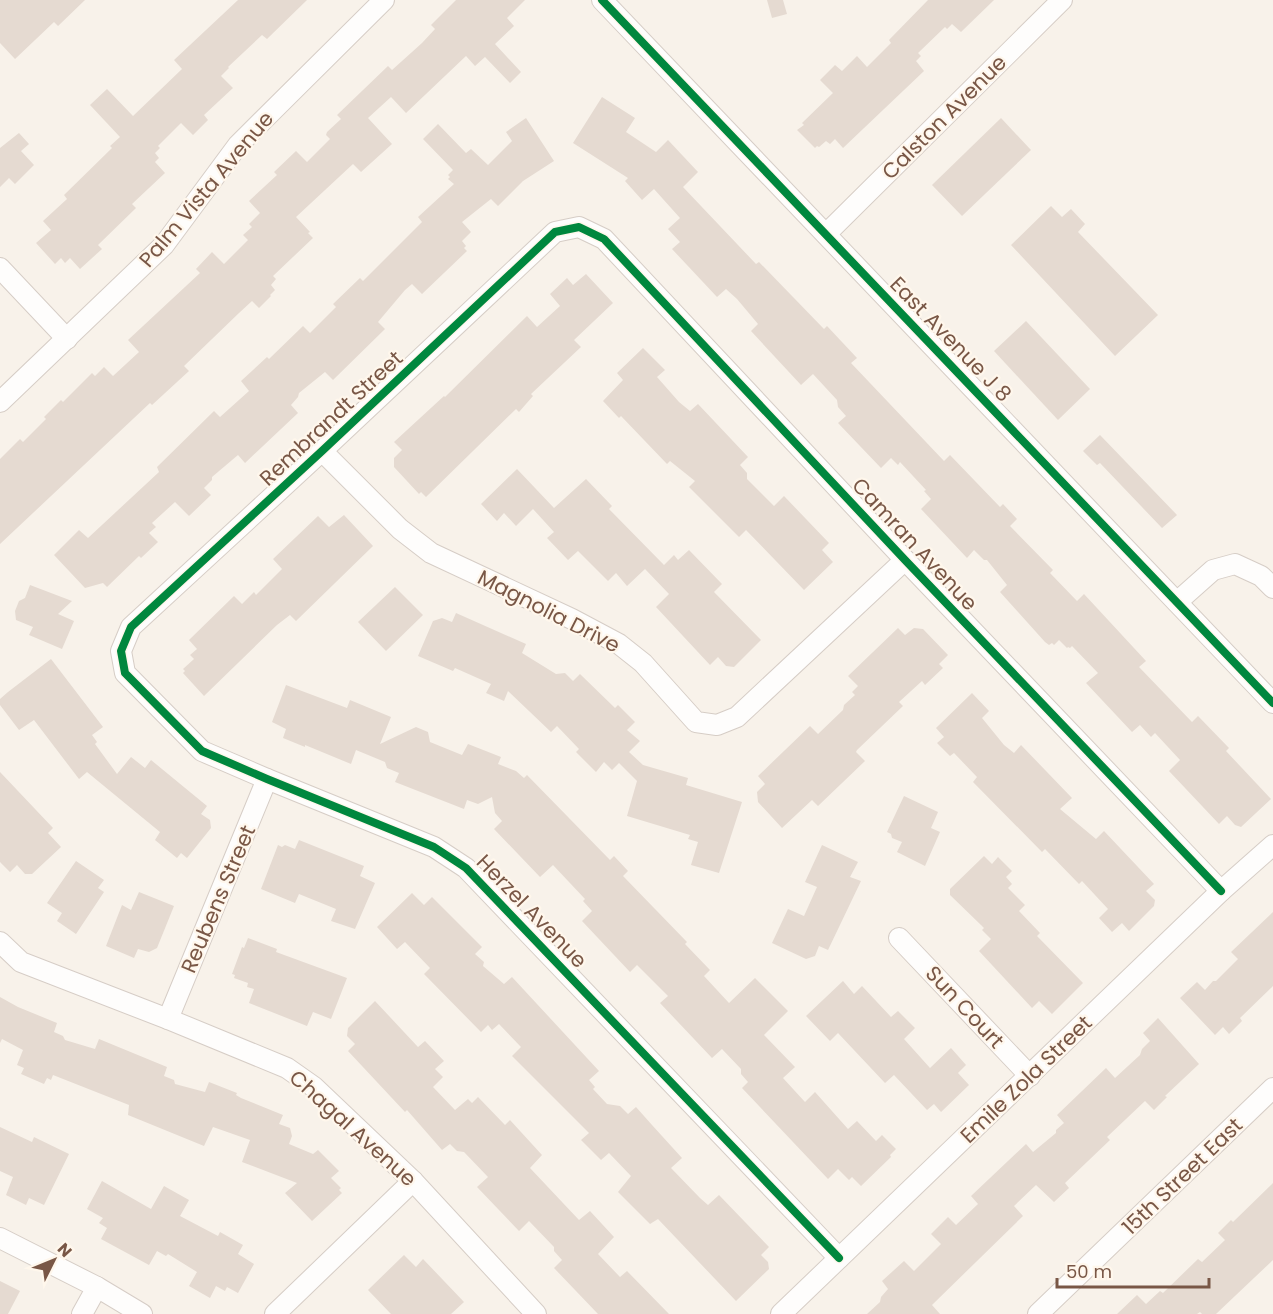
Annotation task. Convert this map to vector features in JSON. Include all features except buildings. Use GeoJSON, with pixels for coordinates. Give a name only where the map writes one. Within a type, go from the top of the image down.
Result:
{"type":"FeatureCollection","features":[{"type":"Feature","properties":{"kind":"street","name":"Palm Vista Avenue"},"geometry":{"type":"LineString","coordinates":[[0,402],[164,245],[238,145],[384,0]]}},
{"type":"Feature","properties":{"kind":"street","name":"East Avenue J 8"},"geometry":{"type":"LineString","coordinates":[[602,0],[1273,703]]}},
{"type":"Feature","properties":{"kind":"street","name":"Calston Avenue"},"geometry":{"type":"LineString","coordinates":[[826,234],[1062,0]]}},
{"type":"Feature","properties":{"kind":"street","name":"Rembrandt Street"},"geometry":{"type":"LineString","coordinates":[[121,651],[131,627],[555,232],[579,227]]}},
{"type":"Feature","properties":{"kind":"street","name":"Camran Avenue"},"geometry":{"type":"LineString","coordinates":[[579,227],[604,239],[905,560],[1221,891]]}},
{"type":"Feature","properties":{"kind":"street"},"geometry":{"type":"LineString","coordinates":[[0,268],[67,339]]}},
{"type":"Feature","properties":{"kind":"street","name":"Magnolia Drive"},"geometry":{"type":"LineString","coordinates":[[322,451],[400,529],[431,553],[572,619],[619,644],[643,663],[696,722],[717,725],[737,717],[905,560]]}},
{"type":"Feature","properties":{"kind":"street"},"geometry":{"type":"LineString","coordinates":[[1177,602],[1213,570],[1235,564],[1261,576],[1273,588]]}},
{"type":"Feature","properties":{"kind":"street","name":"Herzel Avenue"},"geometry":{"type":"LineString","coordinates":[[121,651],[125,673],[202,751],[434,847],[466,868],[839,1258]]}},
{"type":"Feature","properties":{"kind":"street","name":"Reubens Street"},"geometry":{"type":"LineString","coordinates":[[168,1019],[267,779]]}},
{"type":"Feature","properties":{"kind":"street","name":"Emile Zola Street"},"geometry":{"type":"LineString","coordinates":[[781,1314],[1221,891],[1273,845]]}},
{"type":"Feature","properties":{"kind":"street","name":"Sun Court"},"geometry":{"type":"LineString","coordinates":[[899,938],[1030,1076]]}},
{"type":"Feature","properties":{"kind":"street","name":"Chagal Avenue"},"geometry":{"type":"LineString","coordinates":[[0,942],[21,962],[287,1068],[314,1087],[413,1181],[536,1314]]}},
{"type":"Feature","properties":{"kind":"street","name":"15th Street East"},"geometry":{"type":"LineString","coordinates":[[1038,1314],[1273,1088]]}},
{"type":"Feature","properties":{"kind":"street"},"geometry":{"type":"LineString","coordinates":[[275,1314],[413,1181]]}},
{"type":"Feature","properties":{"kind":"street"},"geometry":{"type":"LineString","coordinates":[[0,1238],[97,1287],[142,1314]]}},
{"type":"Feature","properties":{"kind":"street"},"geometry":{"type":"LineString","coordinates":[[82,1314],[97,1287]]}},
{"type":"Feature","properties":{"kind":"cycle path"},"geometry":{"type":"LineString","coordinates":[[602,0],[1273,703]]}},
{"type":"Feature","properties":{"kind":"cycle path"},"geometry":{"type":"LineString","coordinates":[[839,1258],[466,868],[434,847],[202,751],[125,673],[121,651],[131,627],[555,232],[579,227],[604,239],[905,560],[1221,891]]}}]}
